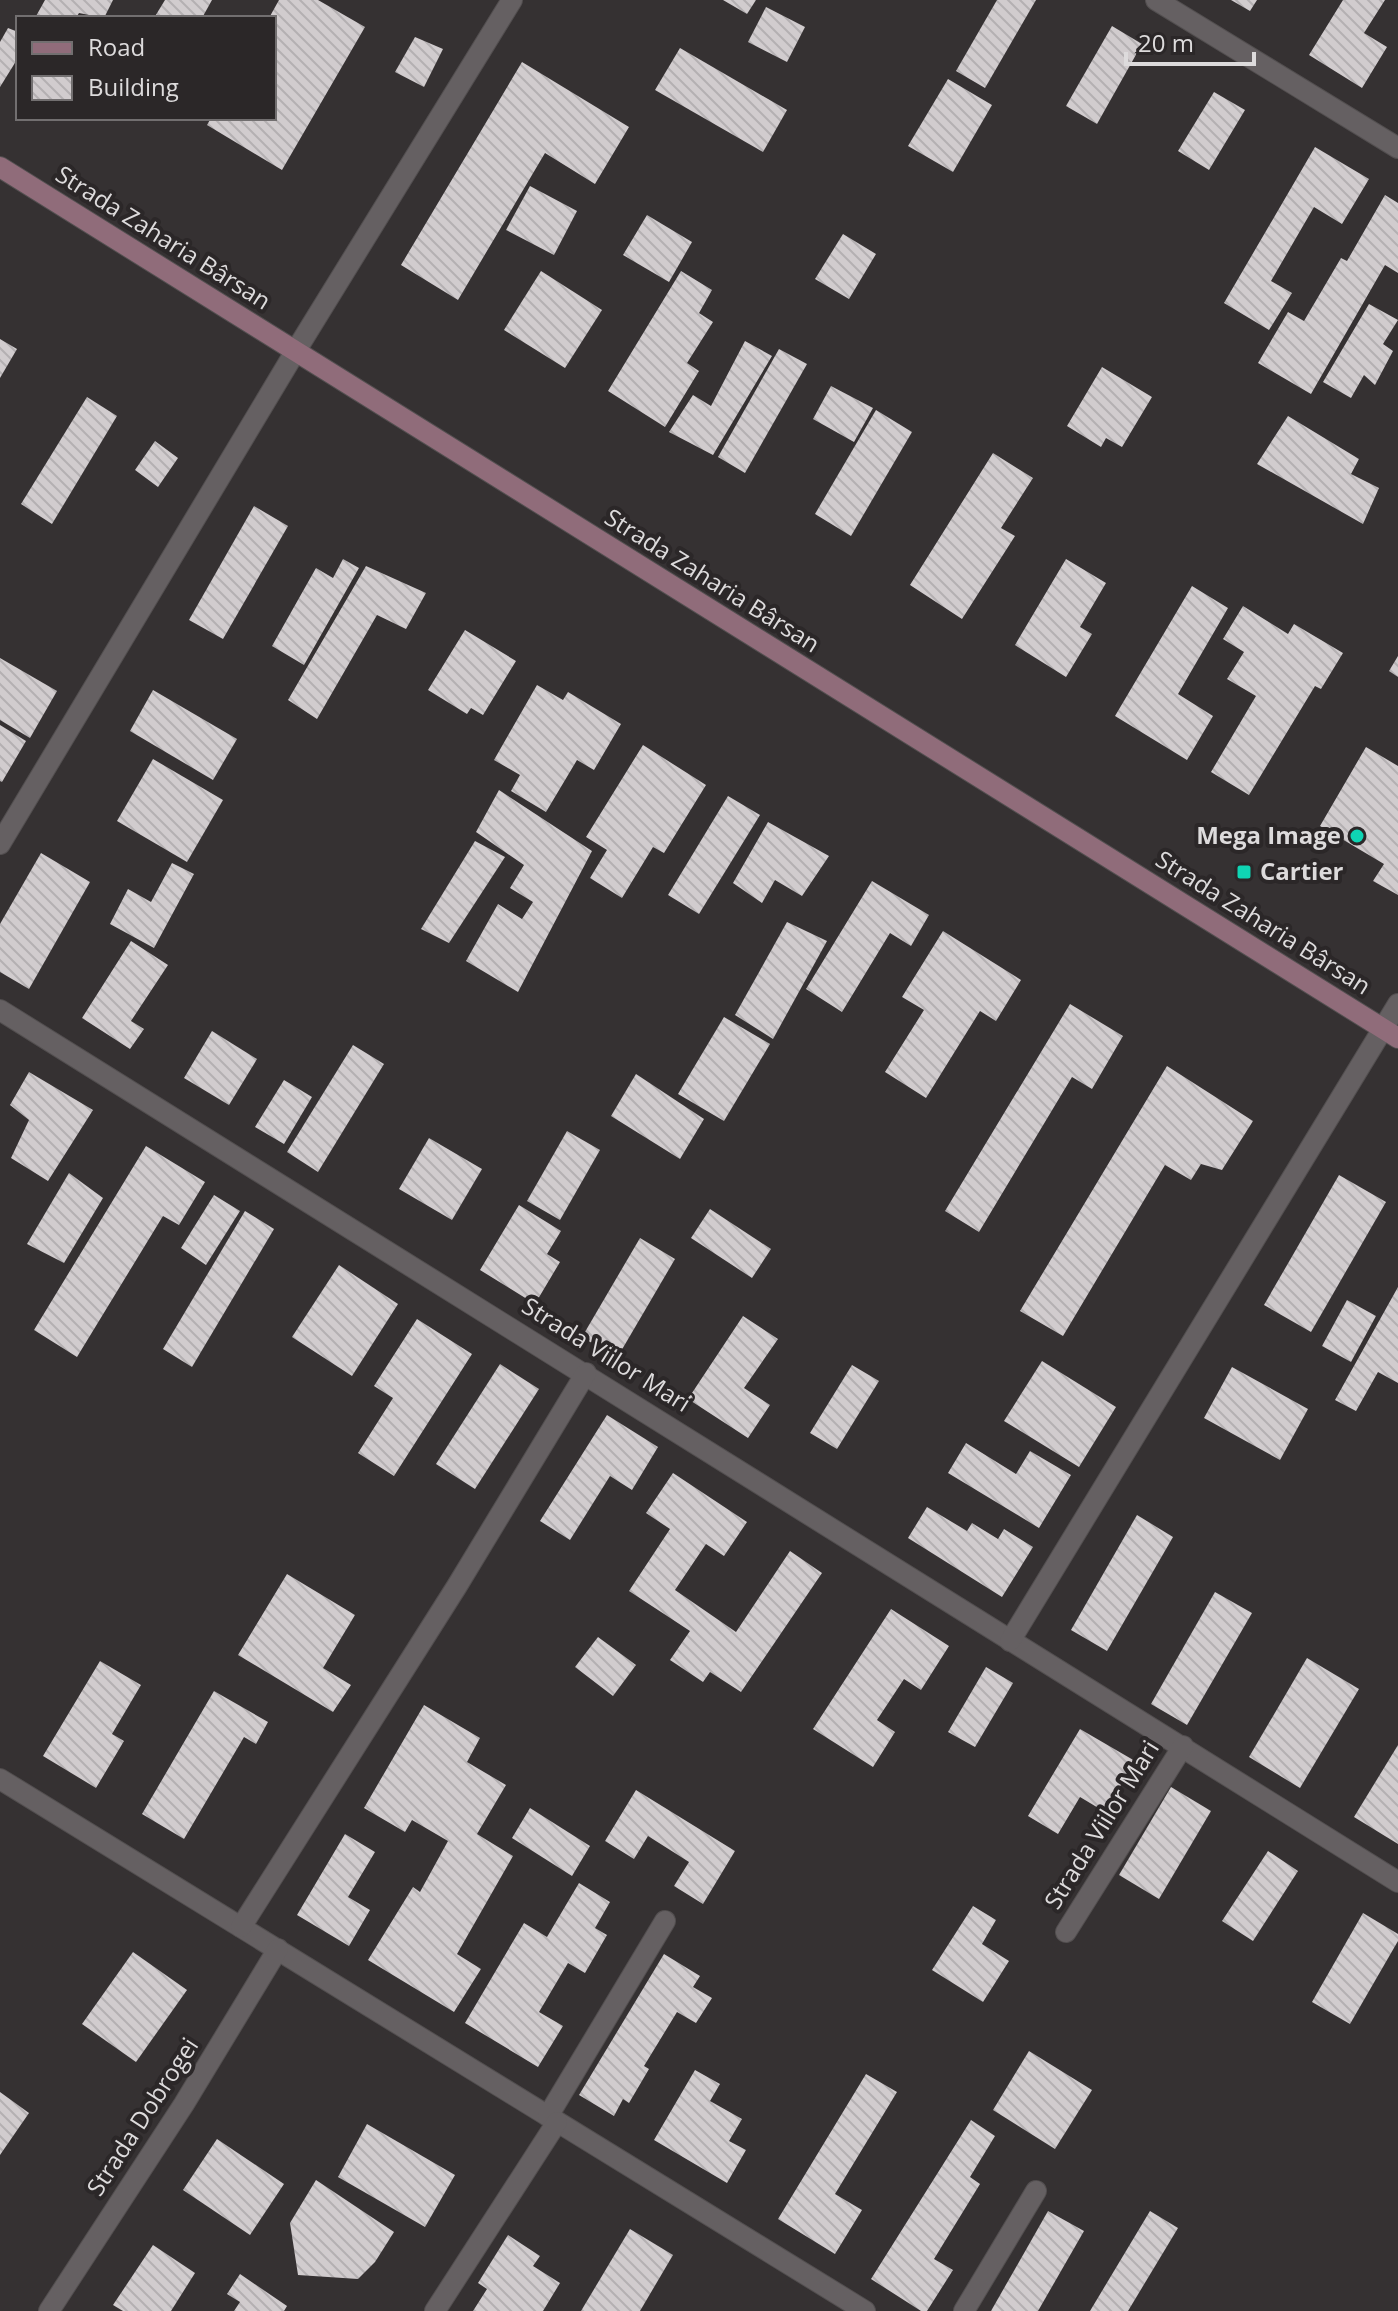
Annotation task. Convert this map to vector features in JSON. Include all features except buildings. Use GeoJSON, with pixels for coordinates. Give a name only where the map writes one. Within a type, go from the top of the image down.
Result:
{"type":"FeatureCollection","features":[{"type":"Feature","properties":{"kind":"main road","name":"Strada Zaharia Bârsan"},"geometry":{"type":"LineString","coordinates":[[0,167],[1390,1033]]}},
{"type":"Feature","properties":{"kind":"street"},"geometry":{"type":"LineString","coordinates":[[0,844],[295,352],[512,0]]}},
{"type":"Feature","properties":{"kind":"street"},"geometry":{"type":"LineString","coordinates":[[1156,0],[1398,148]]}},
{"type":"Feature","properties":{"kind":"street"},"geometry":{"type":"LineString","coordinates":[[1010,1641],[1390,1033],[1398,1004]]}},
{"type":"Feature","properties":{"kind":"street","name":"Strada Viilor Mari"},"geometry":{"type":"LineString","coordinates":[[0,1010],[1398,1882]]}},
{"type":"Feature","properties":{"kind":"street"},"geometry":{"type":"LineString","coordinates":[[241,1927],[457,1586],[586,1373]]}},
{"type":"Feature","properties":{"kind":"street","name":"Strada Viilor Mari"},"geometry":{"type":"LineString","coordinates":[[1066,1932],[1183,1746]]}},
{"type":"Feature","properties":{"kind":"street"},"geometry":{"type":"LineString","coordinates":[[0,1779],[865,2311]]}},
{"type":"Feature","properties":{"kind":"street"},"geometry":{"type":"LineString","coordinates":[[435,2311],[553,2119],[665,1921]]}},
{"type":"Feature","properties":{"kind":"street","name":"Strada Dobrogei"},"geometry":{"type":"LineString","coordinates":[[49,2311],[184,2104],[278,1949]]}},
{"type":"Feature","properties":{"kind":"street"},"geometry":{"type":"LineString","coordinates":[[964,2311],[1036,2191]]}},
{"type":"Feature","properties":{"kind":"place","name":"Mega Image"},"geometry":{"type":"Point","coordinates":[1357,836]}},
{"type":"Feature","properties":{"kind":"place","name":"Cartier"},"geometry":{"type":"Point","coordinates":[1244,872]}}]}
